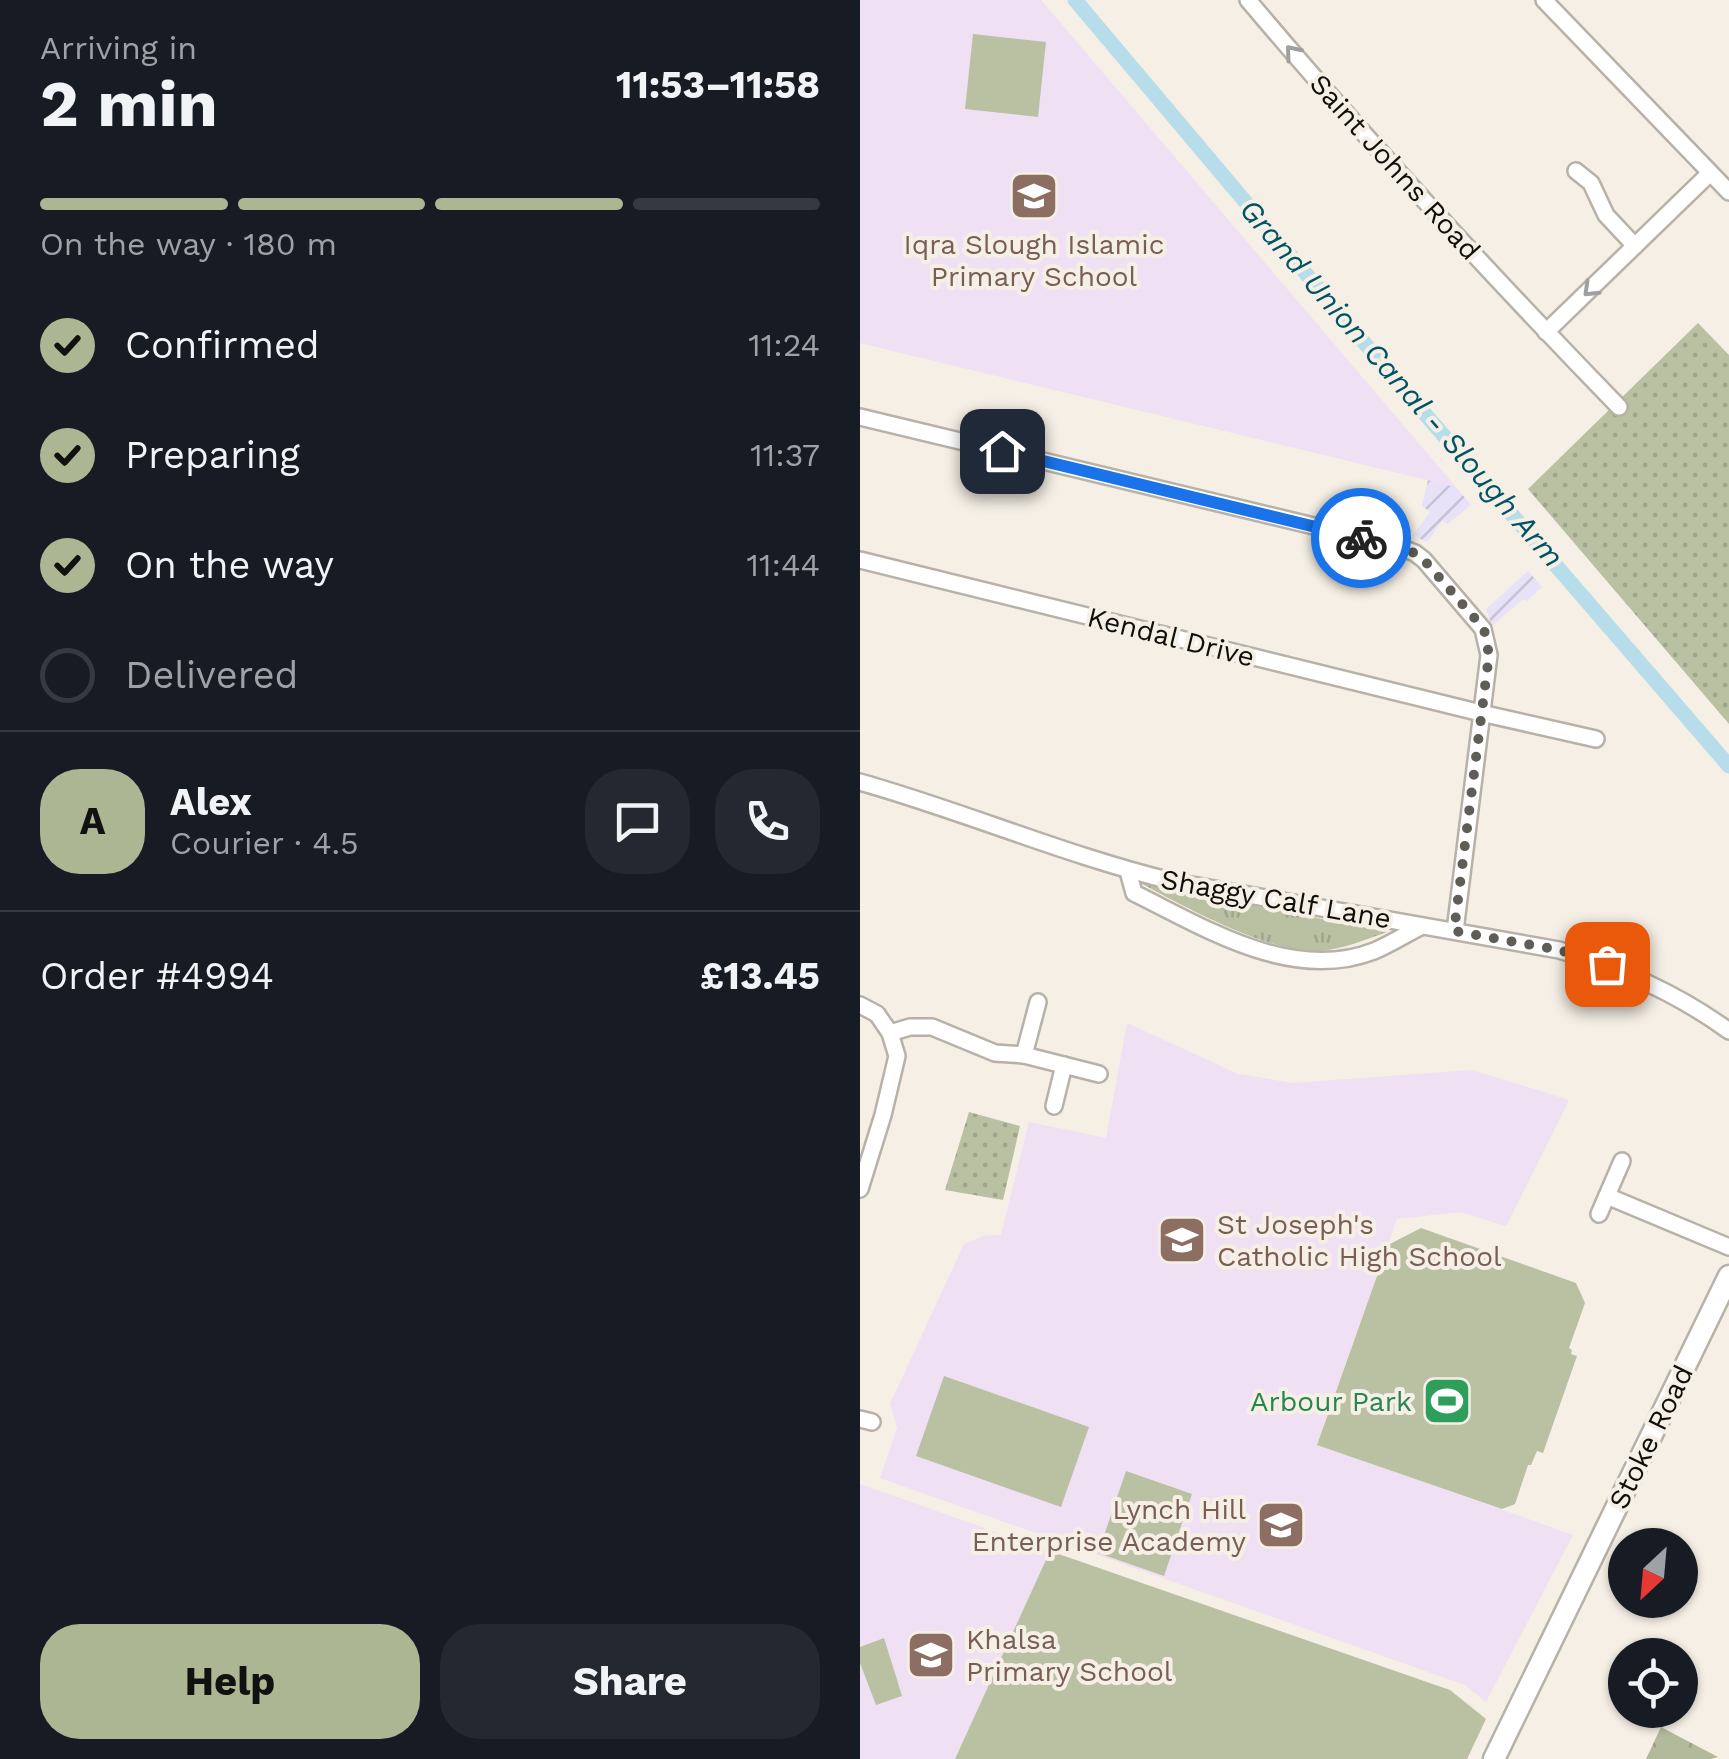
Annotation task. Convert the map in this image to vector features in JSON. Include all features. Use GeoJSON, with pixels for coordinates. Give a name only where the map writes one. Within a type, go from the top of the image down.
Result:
{"type":"FeatureCollection","features":[{"type":"Feature","properties":{"kind":"main road","name":"Stoke Road"},"geometry":{"type":"LineString","coordinates":[[1494,1759],[1729,1276]]}},
{"type":"Feature","properties":{"kind":"street","name":"Saint Johns Road"},"geometry":{"type":"LineString","coordinates":[[1248,0],[1345,115],[1619,407]]}},
{"type":"Feature","properties":{"kind":"street"},"geometry":{"type":"LineString","coordinates":[[1544,0],[1729,192]]}},
{"type":"Feature","properties":{"kind":"street"},"geometry":{"type":"LineString","coordinates":[[1576,172],[1595,178],[1606,215],[1635,246]]}},
{"type":"Feature","properties":{"kind":"street"},"geometry":{"type":"LineString","coordinates":[[1546,332],[1710,173]]}},
{"type":"Feature","properties":{"kind":"street"},"geometry":{"type":"LineString","coordinates":[[860,416],[1415,553],[1484,629],[1489,655],[1454,931]]}},
{"type":"Feature","properties":{"kind":"street","name":"Kendal Drive"},"geometry":{"type":"LineString","coordinates":[[860,560],[1481,714],[1596,738]]}},
{"type":"Feature","properties":{"kind":"street","name":"Shaggy Calf Lane"},"geometry":{"type":"LineString","coordinates":[[860,782],[1128,871],[1559,950],[1607,964],[1693,1005],[1729,1030]]}},
{"type":"Feature","properties":{"kind":"street","name":"Shaggy Calf Lane"},"geometry":{"type":"LineString","coordinates":[[1128,871],[1134,892],[1235,941],[1282,956],[1322,960],[1348,957],[1373,951],[1423,925]]}},
{"type":"Feature","properties":{"kind":"street"},"geometry":{"type":"LineString","coordinates":[[1024,1055],[1038,1002]]}},
{"type":"Feature","properties":{"kind":"street"},"geometry":{"type":"LineString","coordinates":[[860,1005],[877,1014],[890,1033],[897,1056],[861,1183]]}},
{"type":"Feature","properties":{"kind":"street"},"geometry":{"type":"LineString","coordinates":[[890,1033],[910,1027],[932,1027],[995,1053],[1024,1055],[1099,1074]]}},
{"type":"Feature","properties":{"kind":"street"},"geometry":{"type":"LineString","coordinates":[[1054,1106],[1064,1066]]}},
{"type":"Feature","properties":{"kind":"street"},"geometry":{"type":"LineString","coordinates":[[1600,1214],[1622,1162]]}},
{"type":"Feature","properties":{"kind":"street"},"geometry":{"type":"LineString","coordinates":[[1608,1196],[1729,1247]]}},
{"type":"Feature","properties":{"kind":"shaded area","name":"Iqra Slough Islamic Primary School"},"geometry":{"type":"Polygon","coordinates":[[[860,0],[1041,0],[1456,487],[860,343],[860,0]]]}},
{"type":"Feature","properties":{"kind":"shaded area"},"geometry":{"type":"Polygon","coordinates":[[[1428,480],[1456,487],[1471,505],[1448,524],[1442,521],[1427,542],[1413,535],[1430,512],[1422,506],[1428,480]]]}},
{"type":"Feature","properties":{"kind":"shaded area"},"geometry":{"type":"Polygon","coordinates":[[[1528,571],[1542,587],[1492,626],[1486,609],[1528,571]]]}},
{"type":"Feature","properties":{"kind":"shaded area"},"geometry":{"type":"Polygon","coordinates":[[[1127,1023],[1238,1074],[1293,1083],[1472,1070],[1569,1100],[1506,1226],[1460,1212],[1397,1219],[1317,1444],[1573,1535],[1486,1702],[1465,1685],[880,1478],[897,1428],[890,1404],[964,1244],[983,1236],[1001,1235],[1029,1122],[1106,1138],[1127,1023]]]}},
{"type":"Feature","properties":{"kind":"shaded area","name":"Khalsa Primary School"},"geometry":{"type":"Polygon","coordinates":[[[860,1484],[1050,1551],[955,1759],[860,1759],[860,1484]]]}},
{"type":"Feature","properties":{"kind":"green space"},"geometry":{"type":"Polygon","coordinates":[[[973,34],[1046,42],[1038,117],[965,109],[973,34]]]}},
{"type":"Feature","properties":{"kind":"green space"},"geometry":{"type":"Polygon","coordinates":[[[1698,323],[1729,355],[1729,724],[1528,489],[1698,323]]]}},
{"type":"Feature","properties":{"kind":"green space"},"geometry":{"type":"Polygon","coordinates":[[[1139,882],[1387,932],[1337,948],[1300,950],[1227,927],[1139,882]]]}},
{"type":"Feature","properties":{"kind":"green space"},"geometry":{"type":"Polygon","coordinates":[[[969,1112],[1020,1126],[1003,1200],[945,1190],[969,1112]]]}},
{"type":"Feature","properties":{"kind":"green space","name":"Arbour Park"},"geometry":{"type":"Polygon","coordinates":[[[1421,1228],[1576,1283],[1585,1303],[1569,1348],[1577,1356],[1543,1453],[1537,1451],[1528,1465],[1515,1504],[1502,1509],[1317,1445],[1388,1245],[1421,1228]]]}},
{"type":"Feature","properties":{"kind":"green space"},"geometry":{"type":"Polygon","coordinates":[[[944,1376],[1089,1427],[1061,1507],[916,1456],[944,1376]]]}},
{"type":"Feature","properties":{"kind":"green space"},"geometry":{"type":"Polygon","coordinates":[[[1126,1471],[1192,1494],[1164,1576],[1098,1553],[1126,1471]]]}},
{"type":"Feature","properties":{"kind":"green space"},"geometry":{"type":"Polygon","coordinates":[[[1050,1551],[1450,1690],[1486,1719],[1467,1759],[955,1759],[1050,1551]]]}},
{"type":"Feature","properties":{"kind":"green space"},"geometry":{"type":"Polygon","coordinates":[[[884,1638],[902,1696],[876,1705],[860,1663],[860,1647],[884,1638]]]}},
{"type":"Feature","properties":{"kind":"green space"},"geometry":{"type":"Polygon","coordinates":[[[1661,1728],[1718,1757],[1711,1759],[1646,1759],[1661,1728]]]}},
{"type":"Feature","properties":{"kind":"waterway","name":"Grand Union Canal - Slough Arm"},"geometry":{"type":"LineString","coordinates":[[1075,0],[1729,766]]}},
{"type":"Feature","properties":{"kind":"way so far"},"geometry":{"type":"LineString","coordinates":[[1361,538],[1415,553],[1484,629],[1489,655],[1454,931],[1559,950],[1607,964]]}},
{"type":"Feature","properties":{"kind":"place","name":"Iqra Slough Islamic Primary School"},"geometry":{"type":"Point","coordinates":[1034,196]}},
{"type":"Feature","properties":{"kind":"place","name":"St Joseph's Catholic High School"},"geometry":{"type":"Point","coordinates":[1182,1240]}},
{"type":"Feature","properties":{"kind":"place","name":"Arbour Park"},"geometry":{"type":"Point","coordinates":[1447,1401]}},
{"type":"Feature","properties":{"kind":"place","name":"Lynch Hill Enterprise Academy"},"geometry":{"type":"Point","coordinates":[1281,1525]}},
{"type":"Feature","properties":{"kind":"place","name":"Khalsa Primary School"},"geometry":{"type":"Point","coordinates":[931,1655]}},
{"type":"Feature","properties":{"kind":"route"},"geometry":{"type":"LineString","coordinates":[[1002,451],[1361,538]]}}]}
